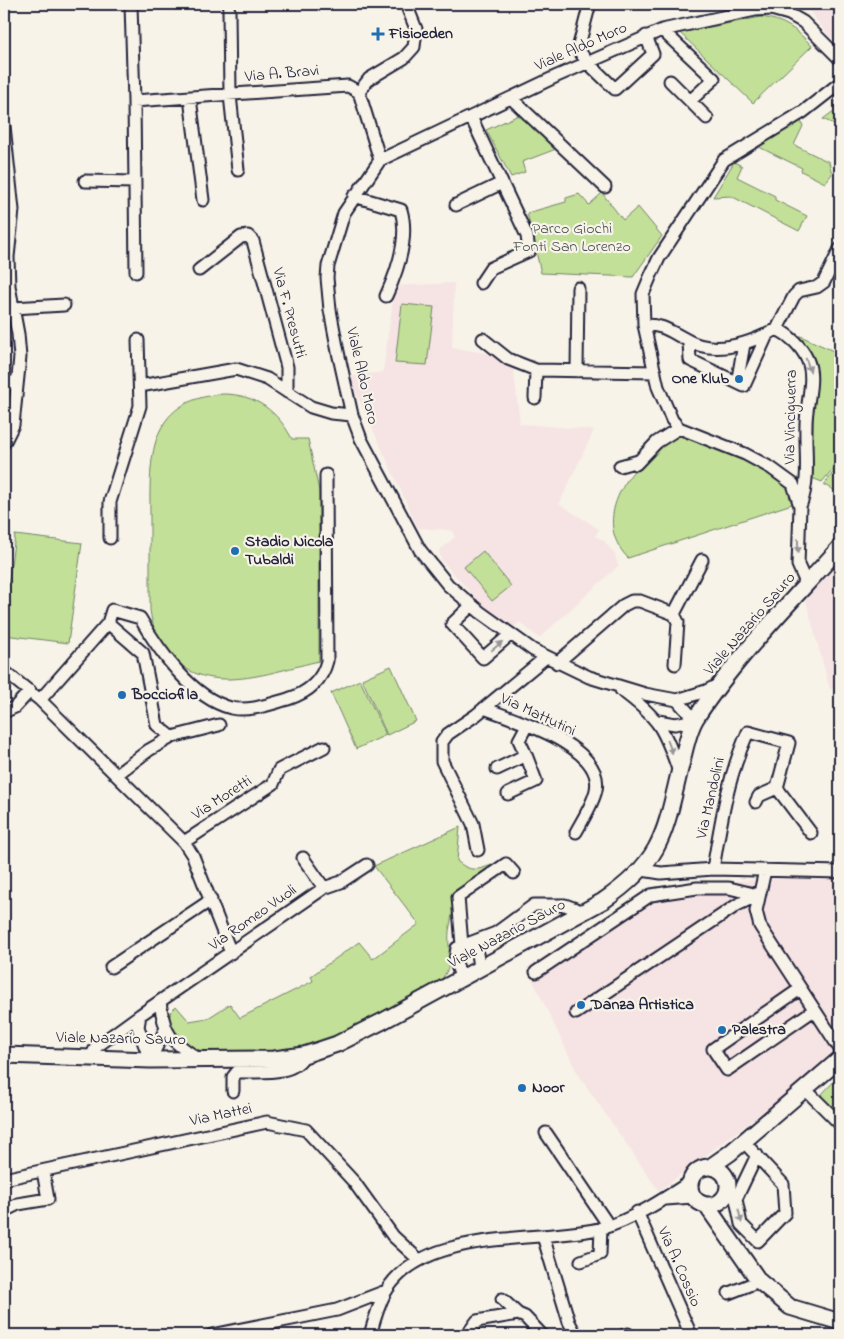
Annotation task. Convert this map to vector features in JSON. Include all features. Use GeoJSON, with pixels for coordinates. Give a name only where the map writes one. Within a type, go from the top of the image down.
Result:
{"type":"FeatureCollection","features":[{"type":"Feature","properties":{"kind":"main road","name":"Viale Nazario Sauro"},"geometry":{"type":"LineString","coordinates":[[4,1055],[150,1060],[197,1058],[274,1059],[304,1055],[337,1044],[584,912],[622,888],[642,870],[653,855],[664,832],[695,720],[721,683],[840,547]]}},
{"type":"Feature","properties":{"kind":"main road"},"geometry":{"type":"LineString","coordinates":[[840,1059],[730,1152],[716,1169],[695,1173],[703,1196],[733,1246],[759,1282],[790,1307],[840,1322]]}},
{"type":"Feature","properties":{"kind":"main road"},"geometry":{"type":"LineString","coordinates":[[703,1196],[728,1186],[716,1169]]}},
{"type":"Feature","properties":{"kind":"street"},"geometry":{"type":"LineString","coordinates":[[380,160],[359,92],[369,79],[404,58],[414,47],[416,29],[406,4]]}},
{"type":"Feature","properties":{"kind":"street"},"geometry":{"type":"LineString","coordinates":[[131,5],[136,272]]}},
{"type":"Feature","properties":{"kind":"street"},"geometry":{"type":"LineString","coordinates":[[589,7],[578,49],[587,62],[615,90],[653,54],[646,36]]}},
{"type":"Feature","properties":{"kind":"street","name":"Viale Aldo Moro"},"geometry":{"type":"LineString","coordinates":[[677,700],[616,686],[546,657],[472,605],[443,580],[420,550],[371,462],[352,415],[338,352],[327,278],[333,246],[344,214],[354,196],[380,160],[587,62],[662,30],[755,10],[788,9],[840,59]]}},
{"type":"Feature","properties":{"kind":"street"},"geometry":{"type":"LineString","coordinates":[[229,10],[230,95],[238,170]]}},
{"type":"Feature","properties":{"kind":"street"},"geometry":{"type":"LineString","coordinates":[[662,30],[714,80],[690,102]]}},
{"type":"Feature","properties":{"kind":"street"},"geometry":{"type":"LineString","coordinates":[[670,81],[707,118]]}},
{"type":"Feature","properties":{"kind":"street"},"geometry":{"type":"LineString","coordinates":[[807,585],[798,566],[800,506],[793,484],[771,468],[727,446],[679,428],[672,420],[658,388],[644,324],[643,294],[659,258],[724,160],[803,112],[840,83]]}},
{"type":"Feature","properties":{"kind":"street","name":"Via A. Bravi"},"geometry":{"type":"LineString","coordinates":[[134,101],[348,86],[359,92]]}},
{"type":"Feature","properties":{"kind":"street"},"geometry":{"type":"LineString","coordinates":[[190,98],[203,200]]}},
{"type":"Feature","properties":{"kind":"street"},"geometry":{"type":"LineString","coordinates":[[511,98],[605,187]]}},
{"type":"Feature","properties":{"kind":"street"},"geometry":{"type":"LineString","coordinates":[[471,117],[528,236],[529,251],[490,268],[481,283]]}},
{"type":"Feature","properties":{"kind":"street"},"geometry":{"type":"LineString","coordinates":[[4,126],[13,210],[6,256],[8,307],[20,357],[13,425],[4,443]]}},
{"type":"Feature","properties":{"kind":"street"},"geometry":{"type":"LineString","coordinates":[[85,181],[135,182]]}},
{"type":"Feature","properties":{"kind":"street"},"geometry":{"type":"LineString","coordinates":[[456,205],[502,183]]}},
{"type":"Feature","properties":{"kind":"street"},"geometry":{"type":"LineString","coordinates":[[354,196],[401,210],[405,223],[401,252],[386,296]]}},
{"type":"Feature","properties":{"kind":"street","name":"Via F. Presutti"},"geometry":{"type":"LineString","coordinates":[[199,270],[241,237],[248,236],[253,241],[287,367],[287,392]]}},
{"type":"Feature","properties":{"kind":"street"},"geometry":{"type":"LineString","coordinates":[[689,342],[690,360],[744,386],[772,332],[794,296],[799,291],[817,287],[824,282],[840,249]]}},
{"type":"Feature","properties":{"kind":"street"},"geometry":{"type":"LineString","coordinates":[[577,371],[578,288]]}},
{"type":"Feature","properties":{"kind":"street"},"geometry":{"type":"LineString","coordinates":[[8,307],[64,305]]}},
{"type":"Feature","properties":{"kind":"street"},"geometry":{"type":"LineString","coordinates":[[644,324],[658,324],[668,328],[689,342],[714,347],[744,344],[772,332]]}},
{"type":"Feature","properties":{"kind":"street","name":"Via Vinciguerra"},"geometry":{"type":"LineString","coordinates":[[772,332],[787,334],[807,358],[811,373],[806,425],[805,492],[800,506]]}},
{"type":"Feature","properties":{"kind":"street"},"geometry":{"type":"LineString","coordinates":[[483,339],[508,359],[536,370],[655,372]]}},
{"type":"Feature","properties":{"kind":"street"},"geometry":{"type":"LineString","coordinates":[[110,538],[110,502],[137,422],[140,406],[138,340]]}},
{"type":"Feature","properties":{"kind":"street"},"geometry":{"type":"LineString","coordinates":[[738,378],[744,344]]}},
{"type":"Feature","properties":{"kind":"street"},"geometry":{"type":"LineString","coordinates":[[140,386],[236,369],[267,379],[312,407],[331,413],[352,415]]}},
{"type":"Feature","properties":{"kind":"street"},"geometry":{"type":"LineString","coordinates":[[535,398],[536,370]]}},
{"type":"Feature","properties":{"kind":"street"},"geometry":{"type":"LineString","coordinates":[[4,387],[11,382],[17,384]]}},
{"type":"Feature","properties":{"kind":"street"},"geometry":{"type":"LineString","coordinates":[[620,466],[637,462],[657,442],[679,428]]}},
{"type":"Feature","properties":{"kind":"street"},"geometry":{"type":"LineString","coordinates":[[40,700],[108,623],[112,610],[140,618],[163,655],[191,684],[214,700],[231,708],[245,709],[265,706],[305,692],[324,672],[326,661],[326,475]]}},
{"type":"Feature","properties":{"kind":"street"},"geometry":{"type":"LineString","coordinates":[[674,614],[702,560]]}},
{"type":"Feature","properties":{"kind":"street"},"geometry":{"type":"LineString","coordinates":[[557,663],[624,605],[632,601],[640,601],[674,614],[678,622],[675,664]]}},
{"type":"Feature","properties":{"kind":"street"},"geometry":{"type":"LineString","coordinates":[[472,605],[452,624],[482,658],[511,634]]}},
{"type":"Feature","properties":{"kind":"street"},"geometry":{"type":"LineString","coordinates":[[108,623],[143,653],[157,725],[172,737]]}},
{"type":"Feature","properties":{"kind":"street","name":"Via Mattutini"},"geometry":{"type":"LineString","coordinates":[[478,850],[473,824],[442,761],[441,747],[448,734],[484,708],[546,657]]}},
{"type":"Feature","properties":{"kind":"street","name":"Via Moretti"},"geometry":{"type":"LineString","coordinates":[[4,671],[40,700],[184,842],[193,856],[231,953]]}},
{"type":"Feature","properties":{"kind":"street"},"geometry":{"type":"LineString","coordinates":[[695,720],[677,700],[706,691],[721,683]]}},
{"type":"Feature","properties":{"kind":"street","name":"Viale Aldo Moro"},"geometry":{"type":"LineString","coordinates":[[616,686],[658,721],[669,744],[679,773]]}},
{"type":"Feature","properties":{"kind":"street"},"geometry":{"type":"LineString","coordinates":[[4,712],[15,707],[30,691]]}},
{"type":"Feature","properties":{"kind":"street","name":"Via Mattutini"},"geometry":{"type":"LineString","coordinates":[[484,708],[527,724],[576,750],[584,757],[594,773],[596,789],[576,832]]}},
{"type":"Feature","properties":{"kind":"street"},"geometry":{"type":"LineString","coordinates":[[658,721],[676,724],[695,720]]}},
{"type":"Feature","properties":{"kind":"street"},"geometry":{"type":"LineString","coordinates":[[508,794],[536,781],[519,740],[527,724]]}},
{"type":"Feature","properties":{"kind":"street"},"geometry":{"type":"LineString","coordinates":[[116,775],[150,750],[172,737],[219,725]]}},
{"type":"Feature","properties":{"kind":"street","name":"Via Mandolini"},"geometry":{"type":"LineString","coordinates":[[713,869],[724,803],[736,757],[748,732],[788,743],[776,788]]}},
{"type":"Feature","properties":{"kind":"street","name":"Via Moretti"},"geometry":{"type":"LineString","coordinates":[[184,842],[273,784],[279,770],[324,747]]}},
{"type":"Feature","properties":{"kind":"street"},"geometry":{"type":"LineString","coordinates":[[497,769],[526,755]]}},
{"type":"Feature","properties":{"kind":"street"},"geometry":{"type":"LineString","coordinates":[[756,802],[759,796],[776,788],[811,833]]}},
{"type":"Feature","properties":{"kind":"street"},"geometry":{"type":"LineString","coordinates":[[303,858],[324,888]]}},
{"type":"Feature","properties":{"kind":"street"},"geometry":{"type":"LineString","coordinates":[[479,968],[478,953],[465,944],[458,897],[506,864],[514,873]]}},
{"type":"Feature","properties":{"kind":"street","name":"Via Romeo Vuoli"},"geometry":{"type":"LineString","coordinates":[[91,1057],[96,1047],[160,1001],[324,888],[341,882],[367,865]]}},
{"type":"Feature","properties":{"kind":"street"},"geometry":{"type":"LineString","coordinates":[[642,870],[661,873],[713,869],[840,872]]}},
{"type":"Feature","properties":{"kind":"street"},"geometry":{"type":"LineString","coordinates":[[765,870],[756,911],[760,926],[840,1049]]}},
{"type":"Feature","properties":{"kind":"street"},"geometry":{"type":"LineString","coordinates":[[536,972],[651,894],[697,888],[730,888],[758,895]]}},
{"type":"Feature","properties":{"kind":"street"},"geometry":{"type":"LineString","coordinates":[[576,1013],[737,904],[758,895]]}},
{"type":"Feature","properties":{"kind":"street"},"geometry":{"type":"LineString","coordinates":[[111,967],[211,900]]}},
{"type":"Feature","properties":{"kind":"street"},"geometry":{"type":"LineString","coordinates":[[461,977],[455,960],[457,948],[496,933],[534,905],[565,906],[584,912]]}},
{"type":"Feature","properties":{"kind":"street"},"geometry":{"type":"LineString","coordinates":[[800,989],[712,1048],[728,1070],[814,1010]]}},
{"type":"Feature","properties":{"kind":"street"},"geometry":{"type":"LineString","coordinates":[[160,1001],[165,1030],[178,1046],[197,1058]]}},
{"type":"Feature","properties":{"kind":"street"},"geometry":{"type":"LineString","coordinates":[[140,1015],[138,1027],[150,1060]]}},
{"type":"Feature","properties":{"kind":"street"},"geometry":{"type":"LineString","coordinates":[[150,1060],[165,1030]]}},
{"type":"Feature","properties":{"kind":"street"},"geometry":{"type":"LineString","coordinates":[[233,1090],[233,1077],[237,1072],[290,1068],[301,1063],[304,1055]]}},
{"type":"Feature","properties":{"kind":"street"},"geometry":{"type":"LineString","coordinates":[[806,1089],[840,1124]]}},
{"type":"Feature","properties":{"kind":"street","name":"Via Mattei"},"geometry":{"type":"LineString","coordinates":[[4,1179],[267,1122],[306,1130],[354,1182],[393,1236],[418,1259]]}},
{"type":"Feature","properties":{"kind":"street"},"geometry":{"type":"LineString","coordinates":[[546,1133],[605,1227],[600,1254],[581,1261]]}},
{"type":"Feature","properties":{"kind":"street"},"geometry":{"type":"LineString","coordinates":[[743,1142],[757,1155],[783,1184],[785,1213],[758,1241],[741,1224],[736,1199],[757,1155]]}},
{"type":"Feature","properties":{"kind":"street"},"geometry":{"type":"LineString","coordinates":[[4,1211],[18,1204],[48,1199],[43,1171]]}},
{"type":"Feature","properties":{"kind":"street"},"geometry":{"type":"LineString","coordinates":[[212,1335],[337,1310],[386,1291],[418,1259],[448,1249],[477,1243],[605,1227],[664,1199],[703,1196]]}},
{"type":"Feature","properties":{"kind":"street","name":"Via A. Cossio"},"geometry":{"type":"LineString","coordinates":[[637,1212],[691,1335]]}},
{"type":"Feature","properties":{"kind":"street"},"geometry":{"type":"LineString","coordinates":[[543,1236],[569,1322],[576,1335]]}},
{"type":"Feature","properties":{"kind":"street"},"geometry":{"type":"LineString","coordinates":[[729,1293],[759,1282]]}},
{"type":"Feature","properties":{"kind":"street"},"geometry":{"type":"LineString","coordinates":[[370,1335],[386,1291]]}},
{"type":"Feature","properties":{"kind":"street"},"geometry":{"type":"LineString","coordinates":[[502,1299],[518,1314],[525,1317],[542,1335]]}},
{"type":"Feature","properties":{"kind":"street"},"geometry":{"type":"LineString","coordinates":[[467,1335],[477,1321],[518,1314]]}},
{"type":"Feature","properties":{"kind":"shaded area"},"geometry":{"type":"Polygon","coordinates":[[[804,4],[840,4],[840,43],[830,37],[804,4]]]}},
{"type":"Feature","properties":{"kind":"shaded area"},"geometry":{"type":"Polygon","coordinates":[[[454,283],[452,348],[512,357],[520,424],[594,430],[559,504],[599,529],[595,536],[604,541],[615,555],[618,566],[539,638],[520,622],[513,627],[486,609],[442,561],[439,551],[455,537],[452,530],[418,528],[349,377],[383,372],[395,286],[454,283]]]}},
{"type":"Feature","properties":{"kind":"shaded area"},"geometry":{"type":"Polygon","coordinates":[[[840,556],[840,690],[830,689],[805,597],[840,556]]]}},
{"type":"Feature","properties":{"kind":"shaded area"},"geometry":{"type":"Polygon","coordinates":[[[780,878],[840,880],[840,1049],[833,1058],[659,1191],[578,1074],[527,968],[654,887],[780,878]]]}},
{"type":"Feature","properties":{"kind":"green space"},"geometry":{"type":"Polygon","coordinates":[[[761,17],[776,20],[789,26],[812,46],[753,103],[680,33],[761,17]]]}},
{"type":"Feature","properties":{"kind":"green space"},"geometry":{"type":"Polygon","coordinates":[[[840,97],[840,127],[823,119],[835,110],[834,103],[840,97]]]}},
{"type":"Feature","properties":{"kind":"green space"},"geometry":{"type":"Polygon","coordinates":[[[521,114],[556,149],[522,162],[525,172],[511,177],[486,130],[521,114]]]}},
{"type":"Feature","properties":{"kind":"green space"},"geometry":{"type":"Polygon","coordinates":[[[801,121],[803,126],[794,145],[829,162],[832,174],[825,183],[801,171],[802,168],[759,147],[801,121]]]}},
{"type":"Feature","properties":{"kind":"green space"},"geometry":{"type":"Polygon","coordinates":[[[734,162],[742,166],[737,177],[775,196],[775,200],[807,216],[799,231],[731,196],[713,197],[734,162]]]}},
{"type":"Feature","properties":{"kind":"green space","name":"Parco Giochi Fonti San Lorenzo"},"geometry":{"type":"Polygon","coordinates":[[[602,193],[623,220],[638,207],[662,236],[633,277],[541,273],[527,213],[566,202],[566,198],[579,194],[589,205],[602,193]]]}},
{"type":"Feature","properties":{"kind":"green space"},"geometry":{"type":"Polygon","coordinates":[[[402,304],[434,307],[427,365],[395,363],[402,304]]]}},
{"type":"Feature","properties":{"kind":"green space"},"geometry":{"type":"Polygon","coordinates":[[[794,333],[840,354],[840,468],[831,471],[822,482],[812,478],[814,370],[809,353],[794,333]]]}},
{"type":"Feature","properties":{"kind":"green space","name":"Stadio Nicola Tubaldi"},"geometry":{"type":"Polygon","coordinates":[[[223,394],[245,397],[255,401],[272,412],[280,420],[292,439],[308,439],[319,491],[319,661],[258,676],[237,679],[217,679],[198,674],[181,665],[160,640],[150,610],[150,496],[153,454],[158,436],[166,420],[179,408],[198,399],[223,394]]]}},
{"type":"Feature","properties":{"kind":"green space"},"geometry":{"type":"Polygon","coordinates":[[[679,436],[709,444],[752,464],[790,491],[792,504],[628,558],[616,541],[612,523],[615,505],[622,488],[634,471],[648,457],[663,445],[679,436]]]}},
{"type":"Feature","properties":{"kind":"green space"},"geometry":{"type":"Polygon","coordinates":[[[834,471],[840,471],[840,493],[824,485],[834,471]]]}},
{"type":"Feature","properties":{"kind":"green space"},"geometry":{"type":"Polygon","coordinates":[[[15,535],[82,543],[68,643],[4,635],[4,616],[15,535]]]}},
{"type":"Feature","properties":{"kind":"green space"},"geometry":{"type":"Polygon","coordinates":[[[483,551],[511,586],[492,601],[464,567],[483,551]]]}},
{"type":"Feature","properties":{"kind":"green space"},"geometry":{"type":"Polygon","coordinates":[[[391,666],[416,721],[387,735],[362,679],[391,666]]]}},
{"type":"Feature","properties":{"kind":"green space"},"geometry":{"type":"Polygon","coordinates":[[[360,680],[386,735],[356,749],[331,693],[360,680]]]}},
{"type":"Feature","properties":{"kind":"green space"},"geometry":{"type":"Polygon","coordinates":[[[460,827],[457,861],[473,869],[483,868],[500,862],[456,893],[449,931],[449,964],[439,983],[381,1015],[341,1034],[299,1047],[278,1051],[205,1051],[189,1046],[174,1033],[170,1024],[170,1015],[176,1006],[189,1021],[208,1018],[230,1004],[240,1018],[313,981],[311,976],[359,942],[373,959],[419,924],[374,866],[460,827]]]}},
{"type":"Feature","properties":{"kind":"green space"},"geometry":{"type":"Polygon","coordinates":[[[840,1075],[840,1118],[819,1097],[840,1075]]]}},
{"type":"Feature","properties":{"kind":"place","name":"Fisioeden"},"geometry":{"type":"Point","coordinates":[378,34]}},
{"type":"Feature","properties":{"kind":"place","name":"One Klub"},"geometry":{"type":"Point","coordinates":[739,379]}},
{"type":"Feature","properties":{"kind":"place","name":"Stadio Nicola Tubaldi"},"geometry":{"type":"Point","coordinates":[235,551]}},
{"type":"Feature","properties":{"kind":"place","name":"Bocciofila"},"geometry":{"type":"Point","coordinates":[122,695]}},
{"type":"Feature","properties":{"kind":"place","name":"Danza Artistica"},"geometry":{"type":"Point","coordinates":[581,1005]}},
{"type":"Feature","properties":{"kind":"place","name":"Palestra"},"geometry":{"type":"Point","coordinates":[722,1030]}},
{"type":"Feature","properties":{"kind":"place","name":"Noor"},"geometry":{"type":"Point","coordinates":[522,1088]}}]}
